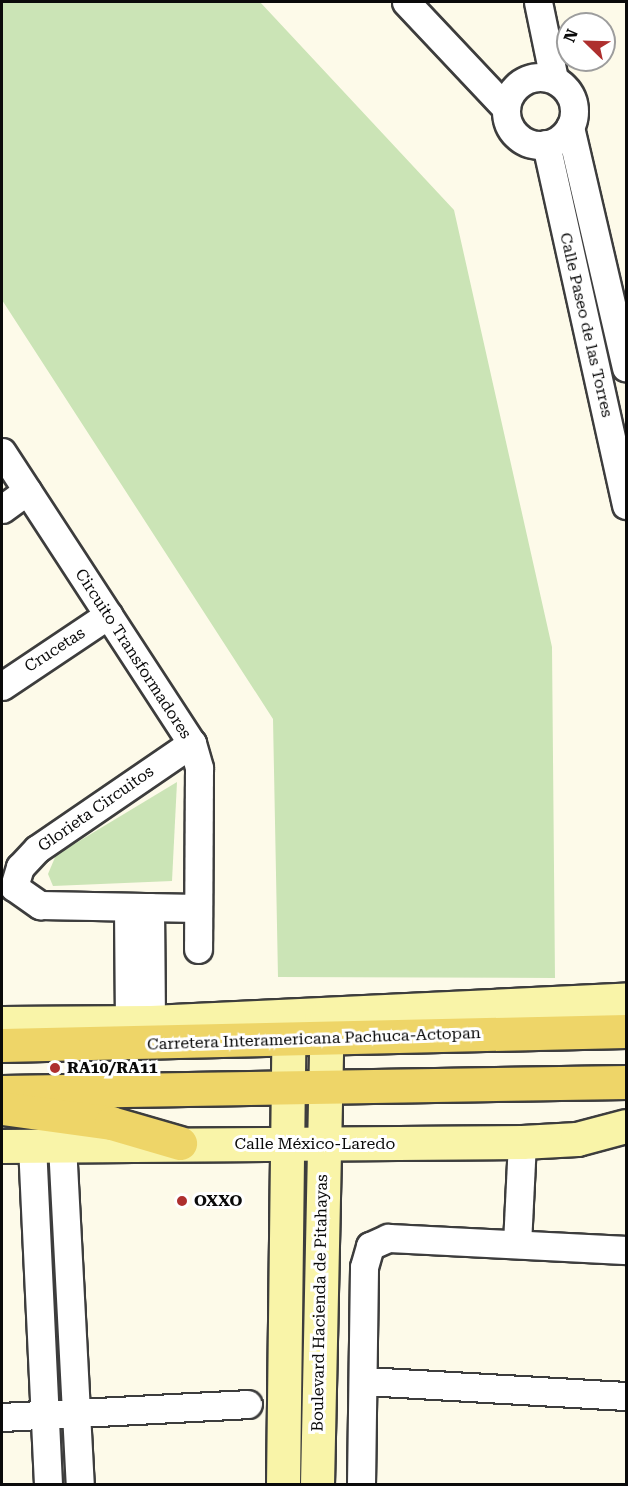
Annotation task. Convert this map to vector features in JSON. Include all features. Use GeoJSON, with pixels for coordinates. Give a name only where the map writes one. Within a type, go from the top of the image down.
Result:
{"type":"FeatureCollection","features":[{"type":"Feature","properties":{"kind":"main road","name":"Carretera Interamericana Pachuca-Actopan"},"geometry":{"type":"LineString","coordinates":[[2,1045],[208,1031],[326,1027],[404,1036],[627,1030]]}},
{"type":"Feature","properties":{"kind":"main road"},"geometry":{"type":"LineString","coordinates":[[204,1086],[220,1064],[208,1031]]}},
{"type":"Feature","properties":{"kind":"main road"},"geometry":{"type":"LineString","coordinates":[[399,1084],[390,1063],[404,1036]]}},
{"type":"Feature","properties":{"kind":"main road"},"geometry":{"type":"LineString","coordinates":[[2,1092],[289,1083],[627,1082]]}},
{"type":"Feature","properties":{"kind":"main road"},"geometry":{"type":"LineString","coordinates":[[2,1108],[111,1123],[180,1143]]}},
{"type":"Feature","properties":{"kind":"street"},"geometry":{"type":"LineString","coordinates":[[406,2],[506,108],[519,137],[546,144],[570,127],[573,104],[554,79],[538,2]]}},
{"type":"Feature","properties":{"kind":"street"},"geometry":{"type":"LineString","coordinates":[[506,108],[522,81],[554,79]]}},
{"type":"Feature","properties":{"kind":"street","name":"Calle Paseo de las Torres"},"geometry":{"type":"LineString","coordinates":[[570,127],[627,368]]}},
{"type":"Feature","properties":{"kind":"street","name":"Calle Paseo de las Torres"},"geometry":{"type":"LineString","coordinates":[[546,144],[627,505]]}},
{"type":"Feature","properties":{"kind":"street","name":"Circuito Transformadores"},"geometry":{"type":"LineString","coordinates":[[2,452],[192,743],[199,768],[198,949]]}},
{"type":"Feature","properties":{"kind":"street"},"geometry":{"type":"LineString","coordinates":[[2,509],[27,491]]}},
{"type":"Feature","properties":{"kind":"street","name":"Crucetas"},"geometry":{"type":"LineString","coordinates":[[2,686],[108,615]]}},
{"type":"Feature","properties":{"kind":"street","name":"Glorieta Circuitos"},"geometry":{"type":"LineString","coordinates":[[139,907],[40,905],[14,887],[20,867],[37,849],[192,743]]}},
{"type":"Feature","properties":{"kind":"street"},"geometry":{"type":"LineString","coordinates":[[140,1022],[139,907],[198,908]]}},
{"type":"Feature","properties":{"kind":"street"},"geometry":{"type":"LineString","coordinates":[[326,1027],[627,1000]]}},
{"type":"Feature","properties":{"kind":"street"},"geometry":{"type":"LineString","coordinates":[[2,1023],[140,1022],[208,1031]]}},
{"type":"Feature","properties":{"kind":"street","name":"Boulevard Hacienda de Pitahayas"},"geometry":{"type":"LineString","coordinates":[[317,1485],[326,1027]]}},
{"type":"Feature","properties":{"kind":"street","name":"Boulevard Hacienda de Pitahayas"},"geometry":{"type":"LineString","coordinates":[[283,1485],[290,1029]]}},
{"type":"Feature","properties":{"kind":"street","name":"Calle México-Laredo"},"geometry":{"type":"LineString","coordinates":[[32,1145],[180,1143],[323,1147],[522,1142],[576,1139],[627,1126]]}},
{"type":"Feature","properties":{"kind":"street"},"geometry":{"type":"LineString","coordinates":[[517,1244],[522,1142]]}},
{"type":"Feature","properties":{"kind":"street"},"geometry":{"type":"LineString","coordinates":[[32,1145],[76,1412],[80,1485]]}},
{"type":"Feature","properties":{"kind":"street"},"geometry":{"type":"LineString","coordinates":[[32,1145],[48,1485]]}},
{"type":"Feature","properties":{"kind":"street"},"geometry":{"type":"LineString","coordinates":[[361,1485],[365,1382],[364,1267],[370,1246],[388,1238],[627,1250]]}},
{"type":"Feature","properties":{"kind":"street"},"geometry":{"type":"LineString","coordinates":[[365,1382],[627,1396]]}},
{"type":"Feature","properties":{"kind":"street"},"geometry":{"type":"LineString","coordinates":[[2,1417],[248,1404]]}},
{"type":"Feature","properties":{"kind":"green space"},"geometry":{"type":"Polygon","coordinates":[[[2,2],[260,2],[454,210],[552,647],[555,978],[278,977],[273,719],[2,300],[2,2]]]}},
{"type":"Feature","properties":{"kind":"green space"},"geometry":{"type":"Polygon","coordinates":[[[177,782],[172,881],[53,886],[48,874],[56,855],[177,782]]]}},
{"type":"Feature","properties":{"kind":"place","name":"RA10/RA11"},"geometry":{"type":"Point","coordinates":[55,1068]}},
{"type":"Feature","properties":{"kind":"place","name":"OXXO"},"geometry":{"type":"Point","coordinates":[182,1201]}}]}
